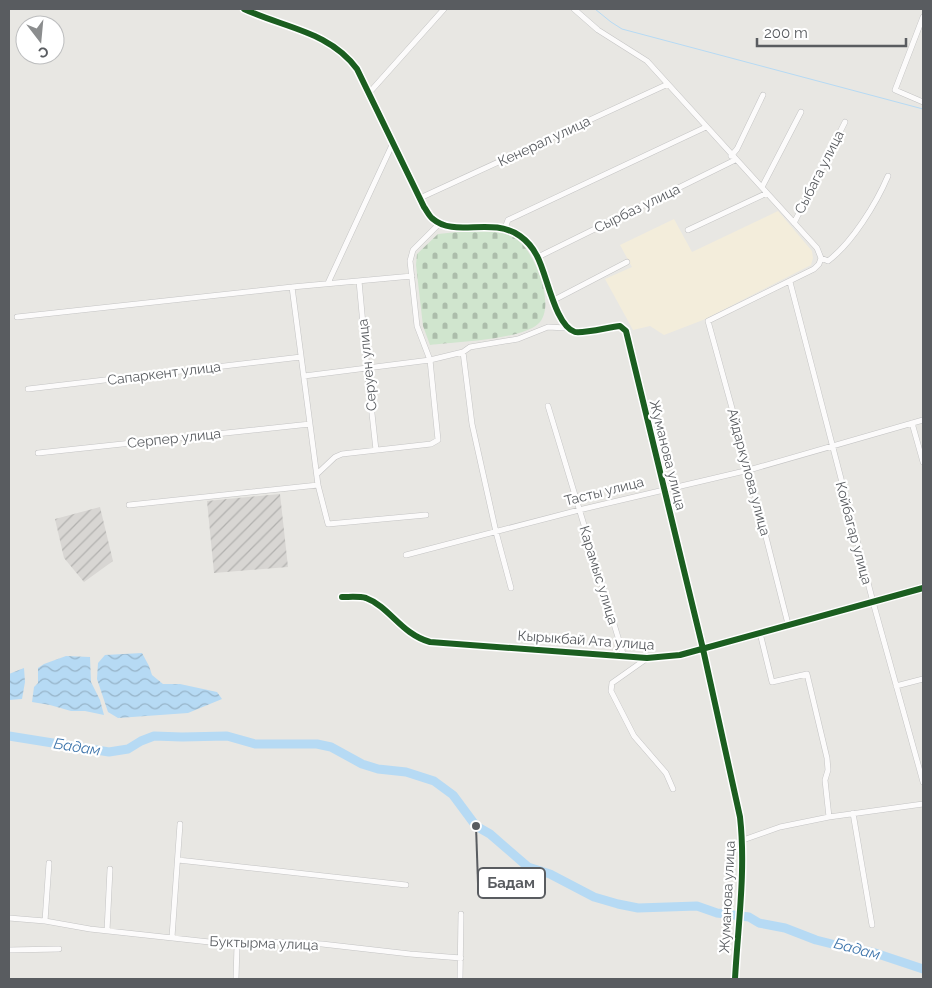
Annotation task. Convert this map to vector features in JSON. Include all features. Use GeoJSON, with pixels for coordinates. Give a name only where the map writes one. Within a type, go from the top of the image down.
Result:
{"type":"FeatureCollection","features":[{"type":"Feature","properties":{"kind":"street"},"geometry":{"type":"LineString","coordinates":[[244,9],[310,32],[331,44],[351,61],[432,218],[440,224],[451,228],[489,226],[505,228],[520,236],[530,245],[538,257],[566,328],[548,327],[518,339],[470,347],[463,352],[430,360],[304,376]]}},
{"type":"Feature","properties":{"kind":"street"},"geometry":{"type":"LineString","coordinates":[[369,93],[444,9]]}},
{"type":"Feature","properties":{"kind":"street"},"geometry":{"type":"LineString","coordinates":[[574,9],[598,30],[647,61],[733,158],[817,248],[821,258],[819,264],[814,269],[790,282]]}},
{"type":"Feature","properties":{"kind":"street"},"geometry":{"type":"LineString","coordinates":[[923,17],[895,90],[923,102]]}},
{"type":"Feature","properties":{"kind":"street","name":"Кенерал улица"},"geometry":{"type":"LineString","coordinates":[[420,198],[668,84]]}},
{"type":"Feature","properties":{"kind":"street"},"geometry":{"type":"LineString","coordinates":[[733,158],[763,95]]}},
{"type":"Feature","properties":{"kind":"street"},"geometry":{"type":"LineString","coordinates":[[762,187],[801,112]]}},
{"type":"Feature","properties":{"kind":"street","name":"Сыбага улица"},"geometry":{"type":"LineString","coordinates":[[794,223],[845,122]]}},
{"type":"Feature","properties":{"kind":"street"},"geometry":{"type":"LineString","coordinates":[[505,228],[508,220],[706,127]]}},
{"type":"Feature","properties":{"kind":"street"},"geometry":{"type":"LineString","coordinates":[[328,284],[393,143]]}},
{"type":"Feature","properties":{"kind":"street","name":"Сырбаз улица"},"geometry":{"type":"LineString","coordinates":[[538,257],[733,158]]}},
{"type":"Feature","properties":{"kind":"street"},"geometry":{"type":"LineString","coordinates":[[821,258],[828,260],[848,242],[881,192],[888,176]]}},
{"type":"Feature","properties":{"kind":"street"},"geometry":{"type":"LineString","coordinates":[[688,230],[767,193]]}},
{"type":"Feature","properties":{"kind":"street"},"geometry":{"type":"LineString","coordinates":[[317,474],[334,457],[342,454],[431,444],[438,440],[430,360],[417,326],[410,261],[413,250],[440,224]]}},
{"type":"Feature","properties":{"kind":"street"},"geometry":{"type":"LineString","coordinates":[[554,300],[627,262]]}},
{"type":"Feature","properties":{"kind":"street"},"geometry":{"type":"LineString","coordinates":[[17,317],[412,276]]}},
{"type":"Feature","properties":{"kind":"street","name":"Серуен улица"},"geometry":{"type":"LineString","coordinates":[[359,281],[376,450]]}},
{"type":"Feature","properties":{"kind":"street","name":"Айдаркулова улица"},"geometry":{"type":"LineString","coordinates":[[788,624],[749,470],[708,321],[790,282]]}},
{"type":"Feature","properties":{"kind":"street","name":"Койбагар улица"},"geometry":{"type":"LineString","coordinates":[[790,282],[873,602],[923,782]]}},
{"type":"Feature","properties":{"kind":"street"},"geometry":{"type":"LineString","coordinates":[[292,287],[318,485],[328,524],[426,515]]}},
{"type":"Feature","properties":{"kind":"street","name":"Жуманова улица"},"geometry":{"type":"LineString","coordinates":[[566,328],[577,333],[620,326],[626,331],[703,649],[740,816],[743,840],[742,872],[734,979]]}},
{"type":"Feature","properties":{"kind":"street"},"geometry":{"type":"LineString","coordinates":[[463,352],[472,424],[496,532],[511,588]]}},
{"type":"Feature","properties":{"kind":"street","name":"Сапаркент улица"},"geometry":{"type":"LineString","coordinates":[[28,389],[301,357]]}},
{"type":"Feature","properties":{"kind":"street","name":"Карамыс улица"},"geometry":{"type":"LineString","coordinates":[[548,406],[624,657]]}},
{"type":"Feature","properties":{"kind":"street","name":"Тасты улица"},"geometry":{"type":"LineString","coordinates":[[406,555],[579,510],[749,470],[923,420]]}},
{"type":"Feature","properties":{"kind":"street"},"geometry":{"type":"LineString","coordinates":[[912,423],[923,462]]}},
{"type":"Feature","properties":{"kind":"street","name":"Серпер улица"},"geometry":{"type":"LineString","coordinates":[[38,453],[310,424]]}},
{"type":"Feature","properties":{"kind":"street"},"geometry":{"type":"LineString","coordinates":[[129,505],[318,485]]}},
{"type":"Feature","properties":{"kind":"street","name":"Кырыкбай Ата улица"},"geometry":{"type":"LineString","coordinates":[[342,597],[364,597],[375,602],[408,632],[419,639],[430,642],[647,658],[680,655],[923,588]]}},
{"type":"Feature","properties":{"kind":"street"},"geometry":{"type":"LineString","coordinates":[[760,633],[772,682],[807,674],[827,758],[828,770],[825,780],[829,816]]}},
{"type":"Feature","properties":{"kind":"street"},"geometry":{"type":"LineString","coordinates":[[647,658],[612,683],[611,690],[634,736],[666,773],[673,789]]}},
{"type":"Feature","properties":{"kind":"street"},"geometry":{"type":"LineString","coordinates":[[896,686],[923,679]]}},
{"type":"Feature","properties":{"kind":"street"},"geometry":{"type":"LineString","coordinates":[[743,840],[780,827],[829,816],[923,804]]}},
{"type":"Feature","properties":{"kind":"street"},"geometry":{"type":"LineString","coordinates":[[853,813],[872,925]]}},
{"type":"Feature","properties":{"kind":"street"},"geometry":{"type":"LineString","coordinates":[[172,937],[180,824]]}},
{"type":"Feature","properties":{"kind":"street"},"geometry":{"type":"LineString","coordinates":[[178,860],[406,885]]}},
{"type":"Feature","properties":{"kind":"street"},"geometry":{"type":"LineString","coordinates":[[45,921],[49,863]]}},
{"type":"Feature","properties":{"kind":"street"},"geometry":{"type":"LineString","coordinates":[[107,930],[110,870]]}},
{"type":"Feature","properties":{"kind":"street"},"geometry":{"type":"LineString","coordinates":[[460,979],[461,914]]}},
{"type":"Feature","properties":{"kind":"street","name":"Буктырма улица"},"geometry":{"type":"LineString","coordinates":[[9,918],[237,944],[280,942],[313,944],[461,958]]}},
{"type":"Feature","properties":{"kind":"street"},"geometry":{"type":"LineString","coordinates":[[236,979],[237,944]]}},
{"type":"Feature","properties":{"kind":"street"},"geometry":{"type":"LineString","coordinates":[[9,950],[60,950]]}},
{"type":"Feature","properties":{"kind":"shaded area"},"geometry":{"type":"Polygon","coordinates":[[[778,211],[812,251],[811,265],[703,320],[664,335],[650,326],[633,330],[605,279],[632,267],[620,245],[674,219],[692,252],[778,211]]]}},
{"type":"Feature","properties":{"kind":"shaded area"},"geometry":{"type":"Polygon","coordinates":[[[280,494],[288,567],[214,573],[207,501],[280,494]]]}},
{"type":"Feature","properties":{"kind":"shaded area"},"geometry":{"type":"Polygon","coordinates":[[[100,507],[113,561],[84,582],[64,558],[55,519],[100,507]]]}},
{"type":"Feature","properties":{"kind":"green space"},"geometry":{"type":"Polygon","coordinates":[[[467,231],[501,233],[519,241],[531,257],[542,281],[545,294],[543,316],[538,324],[517,334],[430,345],[423,326],[416,265],[417,254],[438,234],[467,231]]]}},
{"type":"Feature","properties":{"kind":"water"},"geometry":{"type":"Polygon","coordinates":[[[142,653],[152,675],[163,684],[180,684],[217,692],[222,699],[188,713],[118,718],[108,712],[97,679],[98,663],[105,655],[142,653]]]}},
{"type":"Feature","properties":{"kind":"water"},"geometry":{"type":"Polygon","coordinates":[[[66,656],[90,657],[91,682],[100,700],[104,715],[85,711],[71,711],[32,702],[34,687],[38,683],[38,668],[66,656]]]}},
{"type":"Feature","properties":{"kind":"water"},"geometry":{"type":"Polygon","coordinates":[[[24,668],[25,682],[22,699],[9,700],[9,674],[24,668]]]}},
{"type":"Feature","properties":{"kind":"waterway"},"geometry":{"type":"LineString","coordinates":[[595,9],[622,29],[923,109]]}},
{"type":"Feature","properties":{"kind":"waterway","name":"Бадам"},"geometry":{"type":"LineString","coordinates":[[9,736],[109,752],[128,749],[154,736],[227,736],[255,744],[317,744],[331,747],[362,764],[378,769],[406,772],[434,781],[453,795],[476,826],[490,834],[528,867],[550,874],[594,897],[638,908],[697,906],[717,913],[749,917],[759,923],[785,928],[816,940],[875,953],[923,969]]}},
{"type":"Feature","properties":{"kind":"cycle path"},"geometry":{"type":"LineString","coordinates":[[244,9],[319,38],[346,56],[357,69],[424,207],[433,219],[452,227],[498,228],[509,230],[520,236],[534,250],[541,264],[557,310],[568,328],[579,332],[620,326],[626,331],[703,649],[740,817],[742,877],[735,979]]}},
{"type":"Feature","properties":{"kind":"cycle path"},"geometry":{"type":"LineString","coordinates":[[342,597],[363,597],[374,602],[411,633],[430,642],[647,658],[680,655],[923,588]]}},
{"type":"Feature","properties":{"kind":"place","name":"Бадам"},"geometry":{"type":"Point","coordinates":[476,826]}}]}
